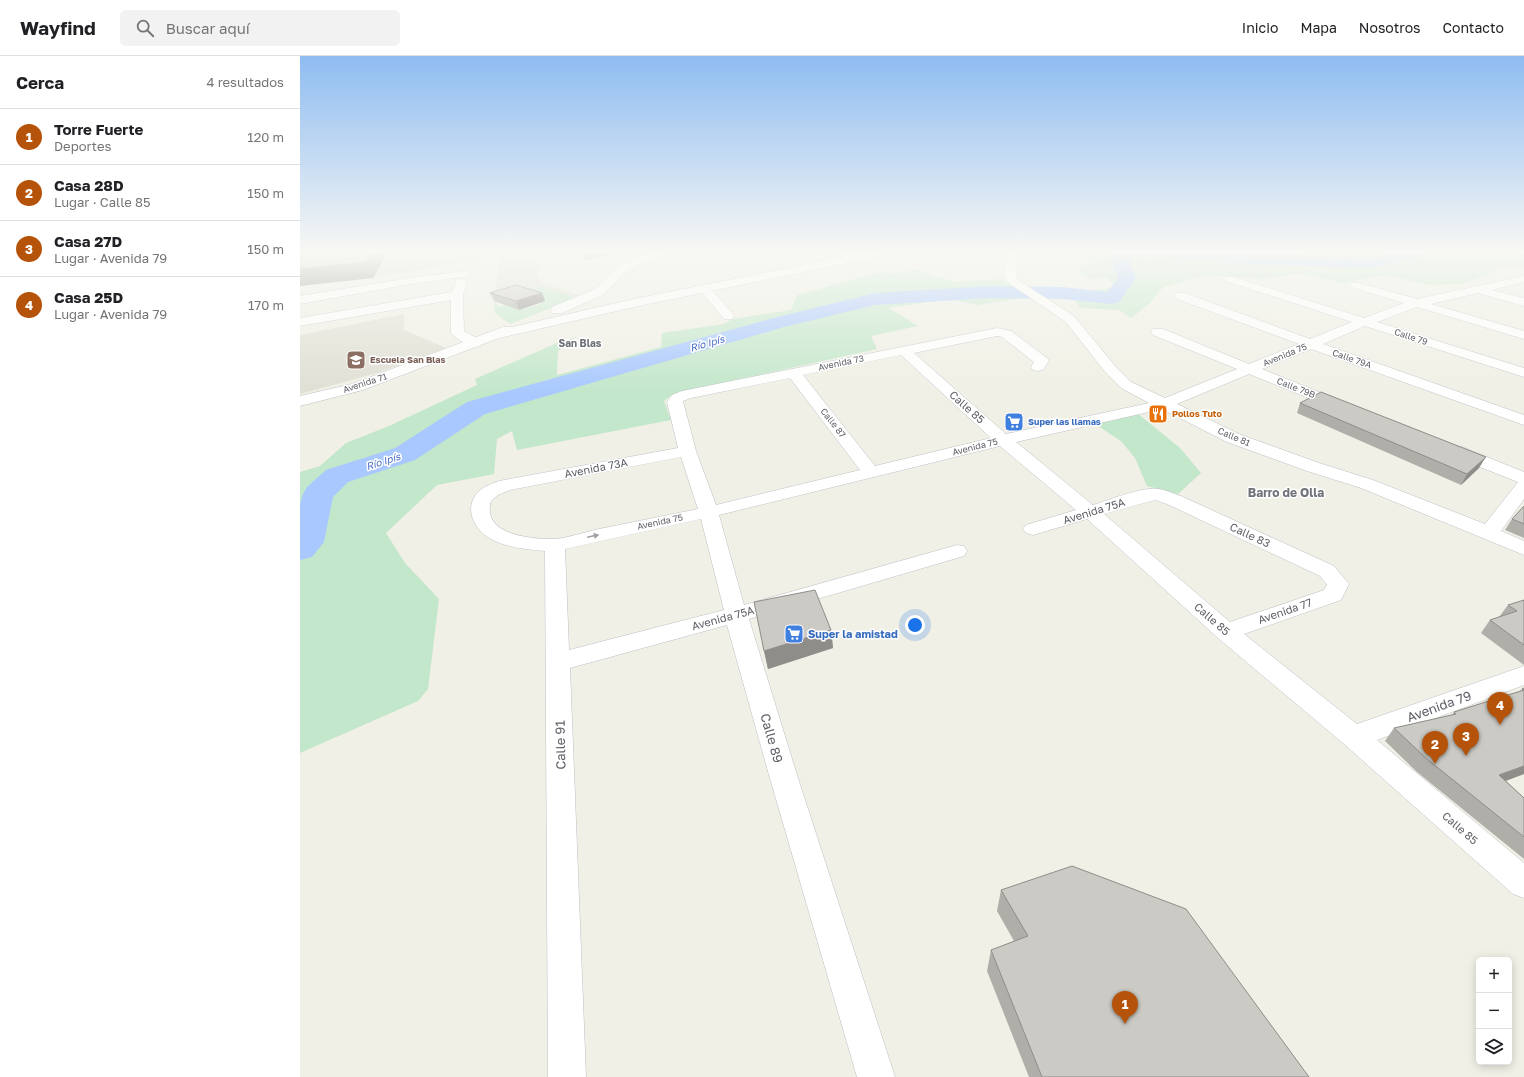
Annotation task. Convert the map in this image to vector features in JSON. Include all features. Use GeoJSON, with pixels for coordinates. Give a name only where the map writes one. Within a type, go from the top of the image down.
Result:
{"type":"FeatureCollection","features":[{"type":"Feature","properties":{"kind":"street"},"geometry":{"type":"LineString","coordinates":[[300,300],[314,298]]}},
{"type":"Feature","properties":{"kind":"street"},"geometry":{"type":"LineString","coordinates":[[300,322],[442,298]]}},
{"type":"Feature","properties":{"kind":"street"},"geometry":{"type":"LineString","coordinates":[[457,298],[458,333],[475,343]]}},
{"type":"Feature","properties":{"kind":"street"},"geometry":{"type":"LineString","coordinates":[[495,335],[588,298]]}},
{"type":"Feature","properties":{"kind":"street"},"geometry":{"type":"LineString","coordinates":[[592,298],[610,303],[634,303]]}},
{"type":"Feature","properties":{"kind":"street"},"geometry":{"type":"LineString","coordinates":[[495,335],[661,298]]}},
{"type":"Feature","properties":{"kind":"street"},"geometry":{"type":"LineString","coordinates":[[712,298],[728,316]]}},
{"type":"Feature","properties":{"kind":"street","name":"Calle 81"},"geometry":{"type":"LineString","coordinates":[[1038,298],[1070,319],[1110,370],[1126,385],[1233,438],[1313,467],[1367,484],[1489,532],[1524,549]]}},
{"type":"Feature","properties":{"kind":"street","name":"Calle 79A"},"geometry":{"type":"LineString","coordinates":[[1185,298],[1524,420]]}},
{"type":"Feature","properties":{"kind":"street","name":"Calle 79"},"geometry":{"type":"LineString","coordinates":[[1288,298],[1524,373]]}},
{"type":"Feature","properties":{"kind":"street"},"geometry":{"type":"LineString","coordinates":[[1399,298],[1524,335]]}},
{"type":"Feature","properties":{"kind":"street","name":"Avenida 75"},"geometry":{"type":"LineString","coordinates":[[555,545],[709,512],[1003,440],[1164,404],[1364,322],[1417,303],[1443,298]]}},
{"type":"Feature","properties":{"kind":"street"},"geometry":{"type":"LineString","coordinates":[[1508,298],[1524,302]]}},
{"type":"Feature","properties":{"kind":"street","name":"Avenida 73"},"geometry":{"type":"LineString","coordinates":[[677,398],[687,394],[997,332],[1006,334],[1042,361],[1038,367]]}},
{"type":"Feature","properties":{"kind":"street","name":"Calle 79B"},"geometry":{"type":"LineString","coordinates":[[1158,332],[1354,411]]}},
{"type":"Feature","properties":{"kind":"street","name":"Avenida 71"},"geometry":{"type":"LineString","coordinates":[[300,401],[357,386],[495,335]]}},
{"type":"Feature","properties":{"kind":"street","name":"Calle 85"},"geometry":{"type":"LineString","coordinates":[[904,351],[1003,440],[1090,512],[1226,632],[1353,736],[1524,883]]}},
{"type":"Feature","properties":{"kind":"street","name":"Calle 87"},"geometry":{"type":"LineString","coordinates":[[794,373],[871,472]]}},
{"type":"Feature","properties":{"kind":"street","name":"Calle 89"},"geometry":{"type":"LineString","coordinates":[[677,398],[675,402],[687,451],[709,512],[736,615],[783,775],[876,1077]]}},
{"type":"Feature","properties":{"kind":"street"},"geometry":{"type":"LineString","coordinates":[[1442,446],[1524,478]]}},
{"type":"Feature","properties":{"kind":"street","name":"Avenida 73A"},"geometry":{"type":"LineString","coordinates":[[555,545],[529,543],[502,537],[492,533],[483,522],[480,504],[482,499],[491,491],[505,485],[687,451]]}},
{"type":"Feature","properties":{"kind":"street"},"geometry":{"type":"LineString","coordinates":[[1489,532],[1524,486]]}},
{"type":"Feature","properties":{"kind":"street","name":"Avenida 75A"},"geometry":{"type":"LineString","coordinates":[[1033,529],[1143,496],[1156,494]]}},
{"type":"Feature","properties":{"kind":"street","name":"Calle 83"},"geometry":{"type":"LineString","coordinates":[[1156,494],[1174,500],[1327,571],[1338,584]]}},
{"type":"Feature","properties":{"kind":"street","name":"Calle 91"},"geometry":{"type":"LineString","coordinates":[[555,545],[567,1077]]}},
{"type":"Feature","properties":{"kind":"street","name":"Avenida 75A"},"geometry":{"type":"LineString","coordinates":[[558,662],[736,615],[957,551]]}},
{"type":"Feature","properties":{"kind":"street","name":"Avenida 77"},"geometry":{"type":"LineString","coordinates":[[1226,632],[1333,595],[1338,584]]}},
{"type":"Feature","properties":{"kind":"street","name":"Avenida 79"},"geometry":{"type":"LineString","coordinates":[[1353,736],[1371,731],[1524,675]]}},
{"type":"Feature","properties":{"kind":"shaded area"},"geometry":{"type":"Polygon","coordinates":[[[494,298],[504,298],[494,301],[494,298]]]}},
{"type":"Feature","properties":{"kind":"shaded area","name":"Escuela San Blas"},"geometry":{"type":"Polygon","coordinates":[[[404,314],[404,330],[446,348],[377,373],[300,394],[300,335],[404,314]]]}},
{"type":"Feature","properties":{"kind":"green space"},"geometry":{"type":"Polygon","coordinates":[[[540,298],[577,298],[510,324],[495,313],[494,301],[500,307],[505,305],[520,310],[541,304],[540,303],[547,300],[540,298]]]}},
{"type":"Feature","properties":{"kind":"green space"},"geometry":{"type":"Polygon","coordinates":[[[796,298],[1025,298],[977,305],[949,299],[889,308],[918,326],[871,336],[877,349],[673,394],[664,401],[671,420],[517,450],[512,431],[497,439],[494,474],[437,485],[386,533],[405,563],[439,599],[428,689],[418,701],[300,753],[300,472],[320,466],[346,443],[389,426],[477,385],[475,379],[559,342],[577,337],[558,351],[557,375],[661,347],[662,333],[724,324],[732,319],[791,310],[796,298]]]}},
{"type":"Feature","properties":{"kind":"green space"},"geometry":{"type":"Polygon","coordinates":[[[1074,298],[1154,298],[1131,318],[1119,310],[1080,308],[1074,298]]]}},
{"type":"Feature","properties":{"kind":"green space"},"geometry":{"type":"Polygon","coordinates":[[[1132,409],[1180,448],[1201,473],[1178,494],[1147,486],[1135,458],[1121,441],[1092,422],[1132,409]]]}},
{"type":"Feature","properties":{"kind":"building"},"geometry":{"type":"Polygon","coordinates":[[[505,298],[527,298],[516,301],[505,298]]]}},
{"type":"Feature","properties":{"kind":"building"},"geometry":{"type":"Polygon","coordinates":[[[1321,392],[1486,457],[1467,474],[1300,403],[1321,392]]]}},
{"type":"Feature","properties":{"kind":"building"},"geometry":{"type":"Polygon","coordinates":[[[1524,506],[1524,524],[1512,519],[1524,506]]]}},
{"type":"Feature","properties":{"kind":"building","name":"Super la amistad"},"geometry":{"type":"Polygon","coordinates":[[[815,590],[831,630],[764,651],[754,602],[815,590]]]}},
{"type":"Feature","properties":{"kind":"building"},"geometry":{"type":"Polygon","coordinates":[[[1524,600],[1524,645],[1490,620],[1517,611],[1508,605],[1524,600]]]}},
{"type":"Feature","properties":{"kind":"building"},"geometry":{"type":"Polygon","coordinates":[[[1524,690],[1524,766],[1499,775],[1524,798],[1524,837],[1427,759],[1394,728],[1456,714],[1454,712],[1524,690]]]}},
{"type":"Feature","properties":{"kind":"building"},"geometry":{"type":"Polygon","coordinates":[[[1072,866],[1186,909],[1309,1077],[1042,1077],[991,950],[1028,936],[1001,890],[1072,866]]]}},
{"type":"Feature","properties":{"kind":"waterway","name":"Río Ipís"},"geometry":{"type":"LineString","coordinates":[[300,549],[307,542],[318,494],[337,476],[405,454],[476,408],[777,323],[875,299],[897,298]]}},
{"type":"Feature","properties":{"kind":"place","name":"Escuela San Blas"},"geometry":{"type":"Point","coordinates":[356,360]}},
{"type":"Feature","properties":{"kind":"place","name":"Pollos Tuto"},"geometry":{"type":"Point","coordinates":[1158,414]}},
{"type":"Feature","properties":{"kind":"place","name":"Super las llamas"},"geometry":{"type":"Point","coordinates":[1014,422]}},
{"type":"Feature","properties":{"kind":"place","name":"Super la amistad"},"geometry":{"type":"Point","coordinates":[794,634]}},
{"type":"Feature","properties":{"kind":"place","name":"Casa 25D"},"geometry":{"type":"Point","coordinates":[1500,725]}},
{"type":"Feature","properties":{"kind":"place","name":"Casa 27D"},"geometry":{"type":"Point","coordinates":[1466,756]}},
{"type":"Feature","properties":{"kind":"place","name":"Casa 28D"},"geometry":{"type":"Point","coordinates":[1435,764]}},
{"type":"Feature","properties":{"kind":"place","name":"Torre Fuerte"},"geometry":{"type":"Point","coordinates":[1125,1024]}},
{"type":"Feature","properties":{"kind":"district","name":"San Blas"},"geometry":{"type":"Point","coordinates":[580,343]}},
{"type":"Feature","properties":{"kind":"district","name":"Barro de Olla"},"geometry":{"type":"Point","coordinates":[1286,493]}}]}
